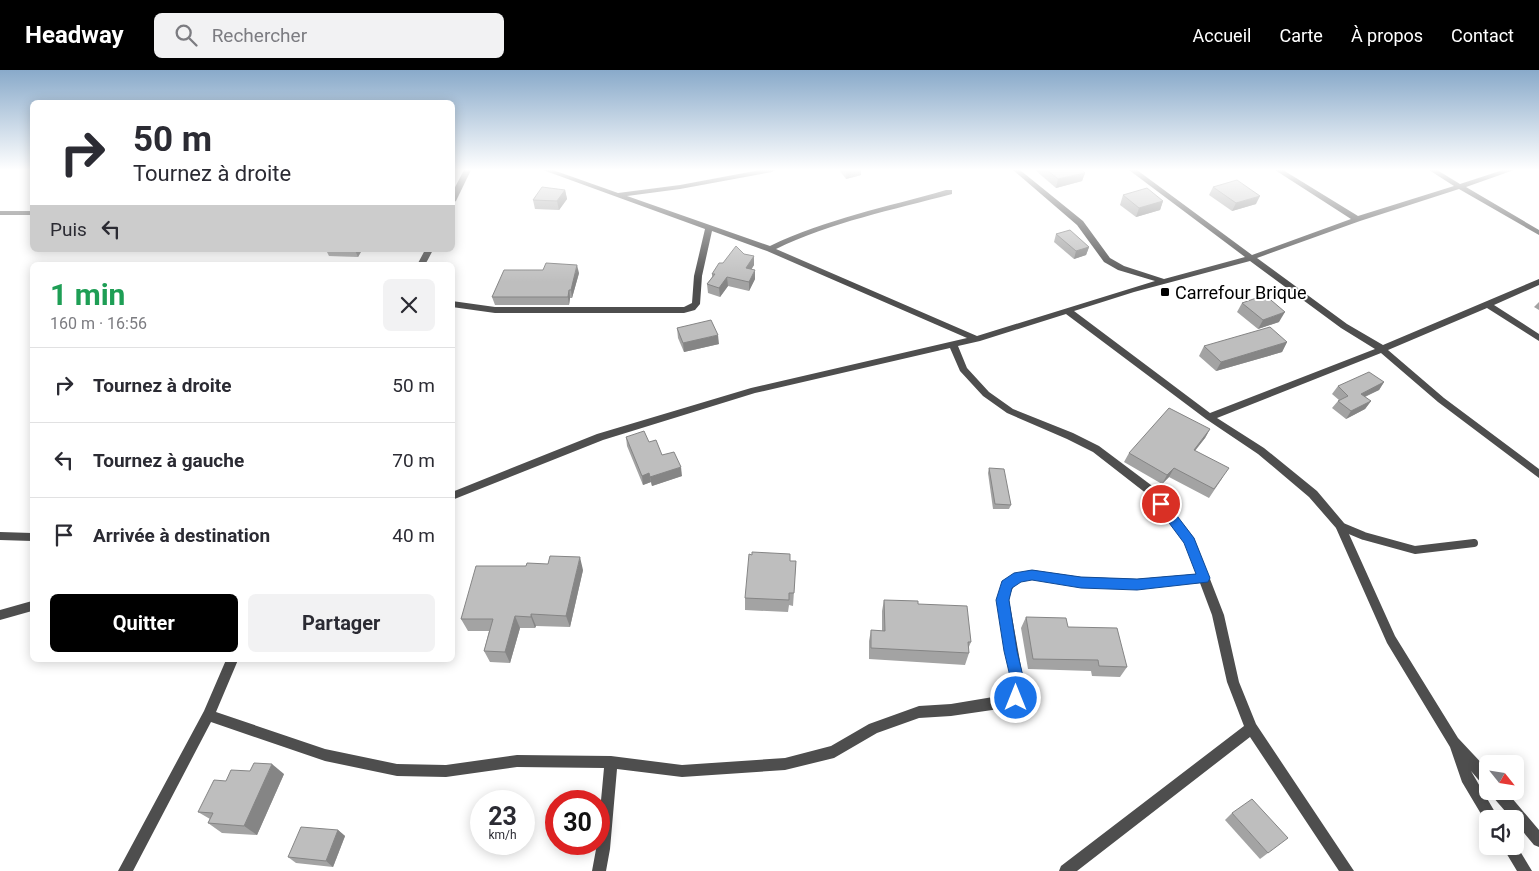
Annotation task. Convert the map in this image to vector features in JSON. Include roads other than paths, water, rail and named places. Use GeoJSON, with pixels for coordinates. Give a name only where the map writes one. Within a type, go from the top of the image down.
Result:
{"type":"FeatureCollection","features":[{"type":"Feature","properties":{"kind":"street"},"geometry":{"type":"LineString","coordinates":[[647,207],[770,249],[977,340]]}},
{"type":"Feature","properties":{"kind":"street"},"geometry":{"type":"LineString","coordinates":[[770,249],[846,219],[890,207]]}},
{"type":"Feature","properties":{"kind":"street"},"geometry":{"type":"LineString","coordinates":[[1061,207],[1080,223],[1108,260],[1121,268],[1164,281]]}},
{"type":"Feature","properties":{"kind":"street"},"geometry":{"type":"LineString","coordinates":[[1182,207],[1344,326],[1382,348],[1441,400],[1539,474]]}},
{"type":"Feature","properties":{"kind":"street"},"geometry":{"type":"LineString","coordinates":[[1338,207],[1357,219]]}},
{"type":"Feature","properties":{"kind":"street"},"geometry":{"type":"LineString","coordinates":[[455,495],[600,436],[754,390],[977,340],[1164,281],[1250,258],[1357,219],[1395,207]]}},
{"type":"Feature","properties":{"kind":"street"},"geometry":{"type":"LineString","coordinates":[[1496,207],[1539,233]]}},
{"type":"Feature","properties":{"kind":"street"},"geometry":{"type":"LineString","coordinates":[[0,213],[30,213]]}},
{"type":"Feature","properties":{"kind":"street"},"geometry":{"type":"LineString","coordinates":[[455,304],[495,310],[684,310],[692,308],[696,304],[698,276],[709,229]]}},
{"type":"Feature","properties":{"kind":"street"},"geometry":{"type":"LineString","coordinates":[[1209,417],[1382,348],[1539,282]]}},
{"type":"Feature","properties":{"kind":"street"},"geometry":{"type":"LineString","coordinates":[[1487,304],[1539,338]]}},
{"type":"Feature","properties":{"kind":"street"},"geometry":{"type":"LineString","coordinates":[[1068,311],[1209,417],[1261,451],[1313,494],[1340,526],[1391,639],[1454,742],[1479,770]]}},
{"type":"Feature","properties":{"kind":"street"},"geometry":{"type":"LineString","coordinates":[[953,345],[963,369],[971,380],[994,400],[1010,411],[1096,449],[1151,491],[1190,541],[1218,615],[1233,682],[1251,728],[1347,871]]}},
{"type":"Feature","properties":{"kind":"street"},"geometry":{"type":"LineString","coordinates":[[0,536],[30,537]]}},
{"type":"Feature","properties":{"kind":"street"},"geometry":{"type":"LineString","coordinates":[[208,715],[324,755],[397,770],[446,771],[485,767],[516,761],[611,762],[682,771],[786,764],[834,752],[874,728],[919,712],[951,710],[1006,702],[1016,698],[1020,689],[1011,651],[1003,600],[1007,585],[1018,577],[1032,575],[1081,582],[1137,584],[1204,578]]}},
{"type":"Feature","properties":{"kind":"street"},"geometry":{"type":"LineString","coordinates":[[0,615],[30,607]]}},
{"type":"Feature","properties":{"kind":"street"},"geometry":{"type":"LineString","coordinates":[[125,871],[208,715],[231,662]]}},
{"type":"Feature","properties":{"kind":"street"},"geometry":{"type":"LineString","coordinates":[[1066,871],[1251,728]]}},
{"type":"Feature","properties":{"kind":"street"},"geometry":{"type":"LineString","coordinates":[[1454,742],[1467,777],[1487,810]]}},
{"type":"Feature","properties":{"kind":"street"},"geometry":{"type":"LineString","coordinates":[[599,871],[604,849],[611,762]]}},
{"type":"Feature","properties":{"kind":"street"},"geometry":{"type":"LineString","coordinates":[[1505,800],[1539,840]]}},
{"type":"Feature","properties":{"kind":"street"},"geometry":{"type":"LineString","coordinates":[[1514,855],[1525,871]]}},
{"type":"Feature","properties":{"kind":"lane"},"geometry":{"type":"LineString","coordinates":[[1340,526],[1364,536],[1415,550],[1474,543]]}},
{"type":"Feature","properties":{"kind":"place","name":"Carrefour Brique"},"geometry":{"type":"Point","coordinates":[1165,292]}}]}
